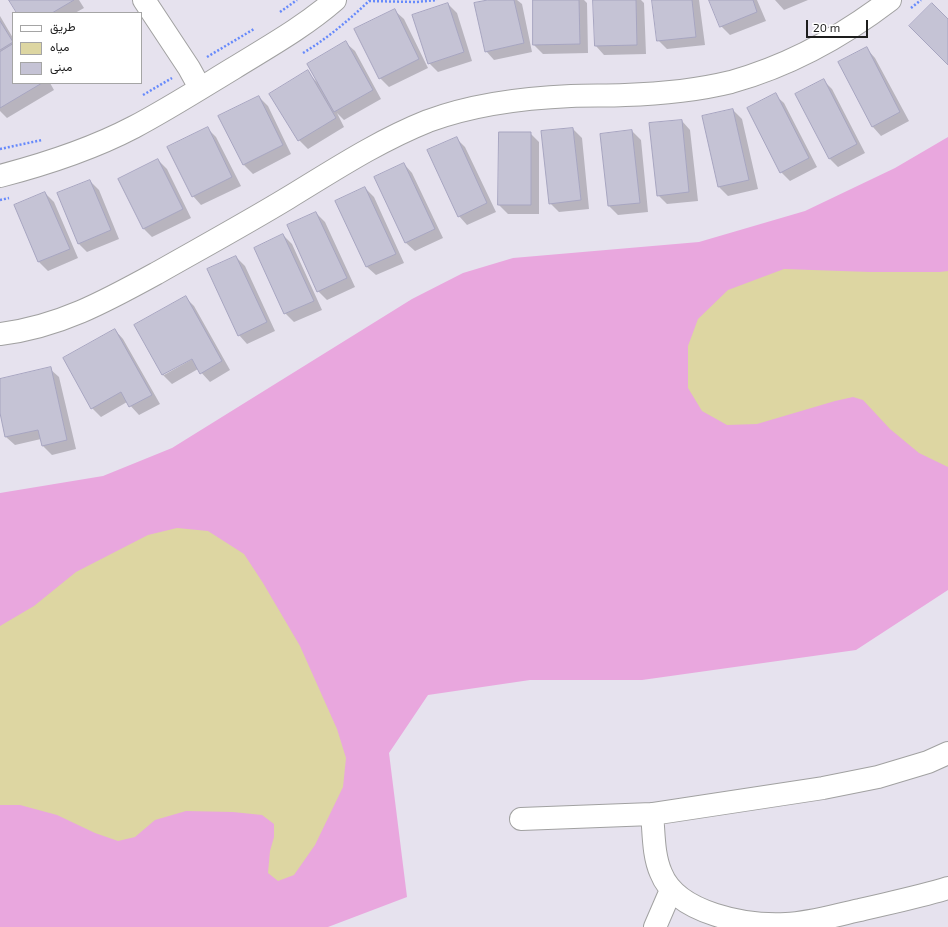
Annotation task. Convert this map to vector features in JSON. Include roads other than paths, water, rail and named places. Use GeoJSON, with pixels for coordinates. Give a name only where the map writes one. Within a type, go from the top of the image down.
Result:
{"type":"FeatureCollection","features":[{"type":"Feature","properties":{"kind":"street"},"geometry":{"type":"LineString","coordinates":[[144,0],[189,68],[200,88]]}},
{"type":"Feature","properties":{"kind":"street"},"geometry":{"type":"LineString","coordinates":[[0,176],[88,148],[134,127],[286,36],[335,0]]}},
{"type":"Feature","properties":{"kind":"street"},"geometry":{"type":"LineString","coordinates":[[0,334],[52,323],[89,309],[239,227],[385,140],[430,120],[478,106],[522,99],[626,95],[679,91],[730,82],[782,65],[827,41],[872,14],[890,0]]}},
{"type":"Feature","properties":{"kind":"street"},"geometry":{"type":"LineString","coordinates":[[521,819],[652,814],[823,788],[878,777],[928,762],[948,753]]}},
{"type":"Feature","properties":{"kind":"street"},"geometry":{"type":"LineString","coordinates":[[652,814],[656,855],[661,874],[671,890],[686,902],[731,919],[758,924],[786,924],[814,920],[948,888]]}},
{"type":"Feature","properties":{"kind":"street"},"geometry":{"type":"LineString","coordinates":[[654,927],[671,890]]}},
{"type":"Feature","properties":{"kind":"water"},"geometry":{"type":"Polygon","coordinates":[[[784,269],[870,272],[948,271],[948,467],[919,453],[890,429],[863,400],[853,397],[757,424],[727,425],[702,411],[688,388],[688,346],[698,319],[728,290],[784,269]]]}},
{"type":"Feature","properties":{"kind":"water"},"geometry":{"type":"Polygon","coordinates":[[[177,528],[208,531],[244,554],[300,646],[337,729],[346,758],[343,787],[315,845],[294,875],[278,881],[268,873],[270,851],[274,837],[274,824],[262,815],[233,812],[186,811],[155,820],[135,837],[118,841],[95,833],[57,815],[20,805],[0,805],[0,626],[34,606],[76,572],[148,535],[177,528]]]}}]}
